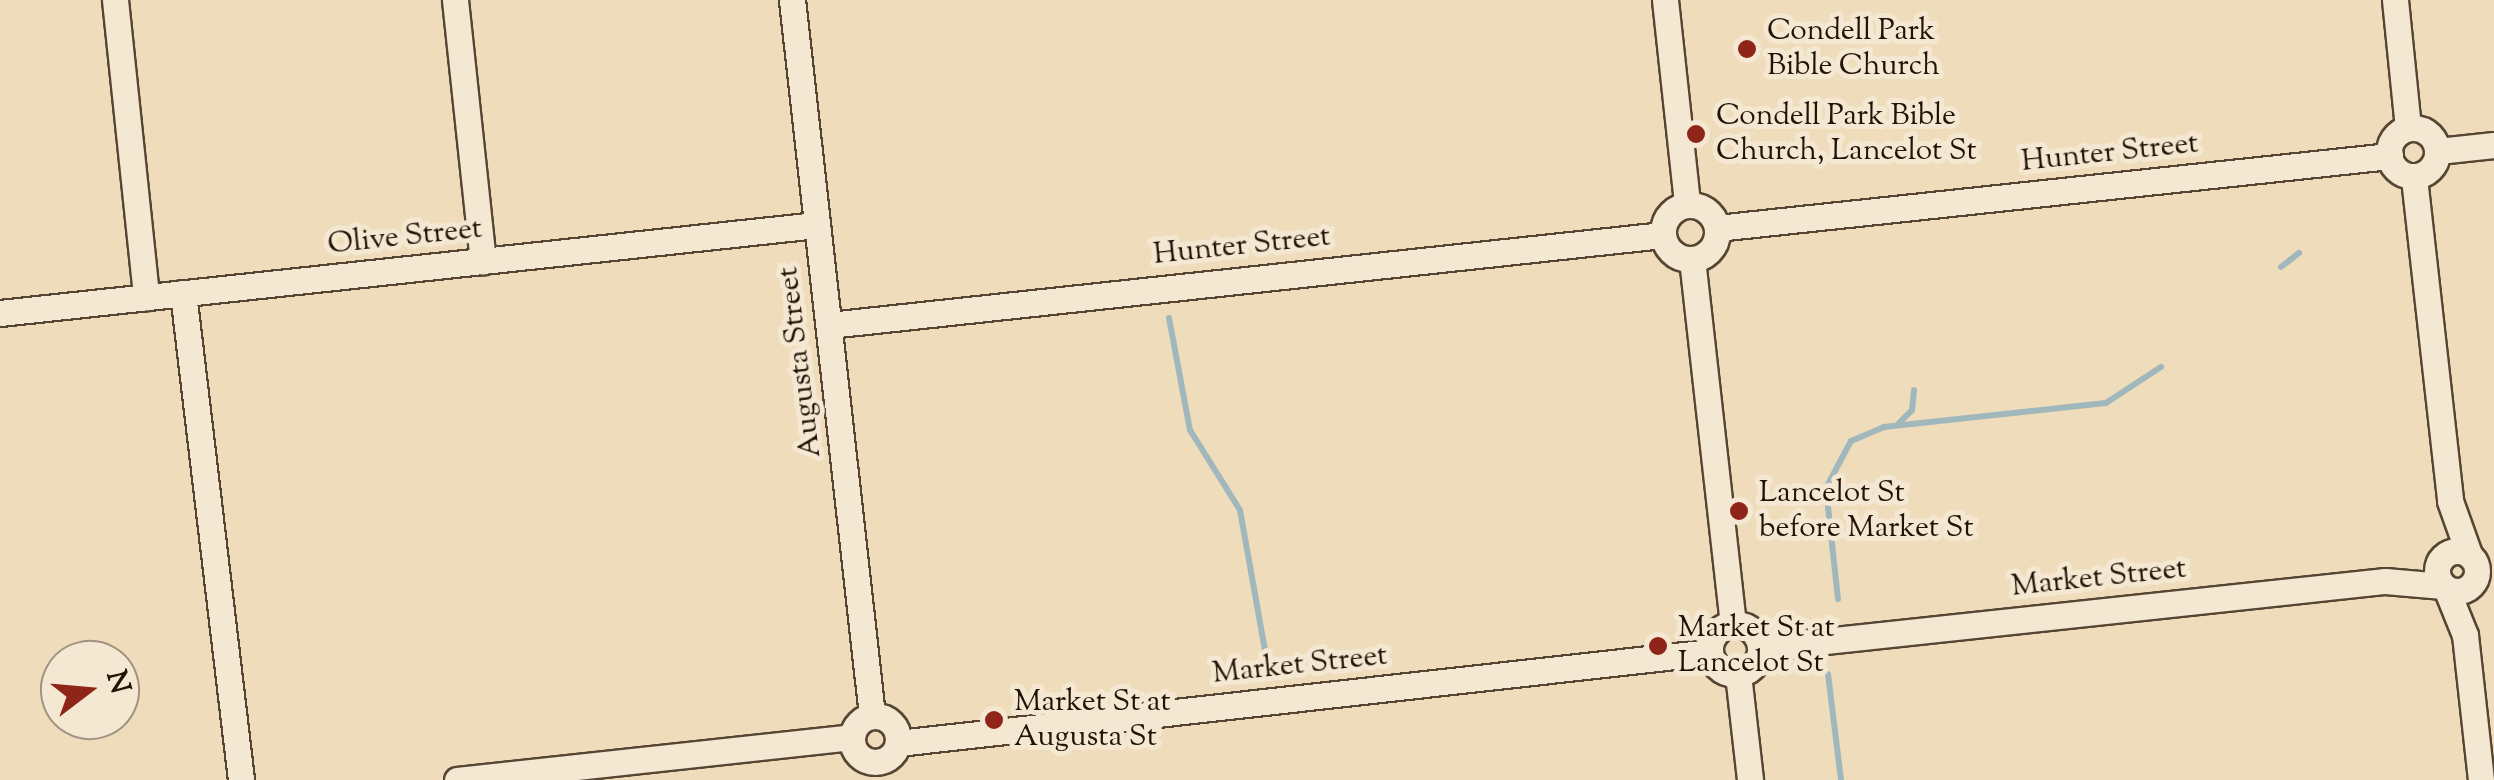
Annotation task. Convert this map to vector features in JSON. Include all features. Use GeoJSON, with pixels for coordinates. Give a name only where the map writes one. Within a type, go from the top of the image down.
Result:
{"type":"FeatureCollection","features":[{"type":"Feature","properties":{"kind":"street"},"geometry":{"type":"LineString","coordinates":[[115,0],[146,296]]}},
{"type":"Feature","properties":{"kind":"street"},"geometry":{"type":"LineString","coordinates":[[455,0],[482,262]]}},
{"type":"Feature","properties":{"kind":"street","name":"Augusta Street"},"geometry":{"type":"LineString","coordinates":[[792,0],[872,716]]}},
{"type":"Feature","properties":{"kind":"street"},"geometry":{"type":"LineString","coordinates":[[1665,0],[1687,204]]}},
{"type":"Feature","properties":{"kind":"street"},"geometry":{"type":"LineString","coordinates":[[2395,0],[2408,127]]}},
{"type":"Feature","properties":{"kind":"street"},"geometry":{"type":"LineString","coordinates":[[2408,127],[2424,130],[2438,151],[2435,165],[2414,178],[2392,166],[2390,156],[2391,140],[2408,127]]}},
{"type":"Feature","properties":{"kind":"street"},"geometry":{"type":"LineString","coordinates":[[2438,151],[2494,145]]}},
{"type":"Feature","properties":{"kind":"street","name":"Hunter Street"},"geometry":{"type":"LineString","coordinates":[[1717,228],[2390,156]]}},
{"type":"Feature","properties":{"kind":"street"},"geometry":{"type":"LineString","coordinates":[[2414,178],[2450,501],[2441,558],[2445,587],[2464,636],[2481,780]]}},
{"type":"Feature","properties":{"kind":"street"},"geometry":{"type":"LineString","coordinates":[[1687,204],[1710,212],[1717,228],[1708,252],[1692,259],[1676,256],[1663,234],[1666,218],[1687,204]]}},
{"type":"Feature","properties":{"kind":"street","name":"Olive Street"},"geometry":{"type":"LineString","coordinates":[[0,313],[818,225]]}},
{"type":"Feature","properties":{"kind":"street","name":"Hunter Street"},"geometry":{"type":"LineString","coordinates":[[828,326],[1663,234]]}},
{"type":"Feature","properties":{"kind":"street"},"geometry":{"type":"LineString","coordinates":[[1692,259],[1733,624]]}},
{"type":"Feature","properties":{"kind":"street"},"geometry":{"type":"LineString","coordinates":[[183,293],[241,780]]}},
{"type":"Feature","properties":{"kind":"street"},"geometry":{"type":"LineString","coordinates":[[2450,501],[2479,568],[2464,636]]}},
{"type":"Feature","properties":{"kind":"street","name":"Market Street"},"geometry":{"type":"LineString","coordinates":[[1760,648],[2385,581],[2460,591],[2479,568],[2441,558],[2385,581]]}},
{"type":"Feature","properties":{"kind":"street"},"geometry":{"type":"LineString","coordinates":[[1733,624],[1752,630],[1760,648],[1754,665],[1738,674],[1718,667],[1710,652],[1717,631],[1733,624]]}},
{"type":"Feature","properties":{"kind":"street","name":"Market Street"},"geometry":{"type":"LineString","coordinates":[[898,743],[1710,652]]}},
{"type":"Feature","properties":{"kind":"street"},"geometry":{"type":"LineString","coordinates":[[1738,674],[1750,780]]}},
{"type":"Feature","properties":{"kind":"street"},"geometry":{"type":"LineString","coordinates":[[457,780],[852,736],[872,716],[890,721],[898,743],[878,771],[856,752],[852,736]]}},
{"type":"Feature","properties":{"kind":"waterway"},"geometry":{"type":"LineString","coordinates":[[2281,267],[2299,253]]}},
{"type":"Feature","properties":{"kind":"waterway"},"geometry":{"type":"LineString","coordinates":[[1169,318],[1190,430],[1240,510],[1269,672]]}},
{"type":"Feature","properties":{"kind":"waterway"},"geometry":{"type":"LineString","coordinates":[[1838,599],[1826,488],[1851,441],[1884,427],[2106,403],[2161,367]]}},
{"type":"Feature","properties":{"kind":"waterway"},"geometry":{"type":"LineString","coordinates":[[1899,423],[1912,410],[1914,390]]}},
{"type":"Feature","properties":{"kind":"waterway"},"geometry":{"type":"LineString","coordinates":[[1828,674],[1841,780]]}},
{"type":"Feature","properties":{"kind":"place","name":"Condell Park Bible Church"},"geometry":{"type":"Point","coordinates":[1747,49]}},
{"type":"Feature","properties":{"kind":"place","name":"Condell Park Bible Church, Lancelot St"},"geometry":{"type":"Point","coordinates":[1696,134]}},
{"type":"Feature","properties":{"kind":"place","name":"Lancelot St before Market St"},"geometry":{"type":"Point","coordinates":[1739,511]}},
{"type":"Feature","properties":{"kind":"place","name":"Market St at Lancelot St"},"geometry":{"type":"Point","coordinates":[1658,646]}},
{"type":"Feature","properties":{"kind":"place","name":"Market St at Augusta St"},"geometry":{"type":"Point","coordinates":[994,720]}}]}
